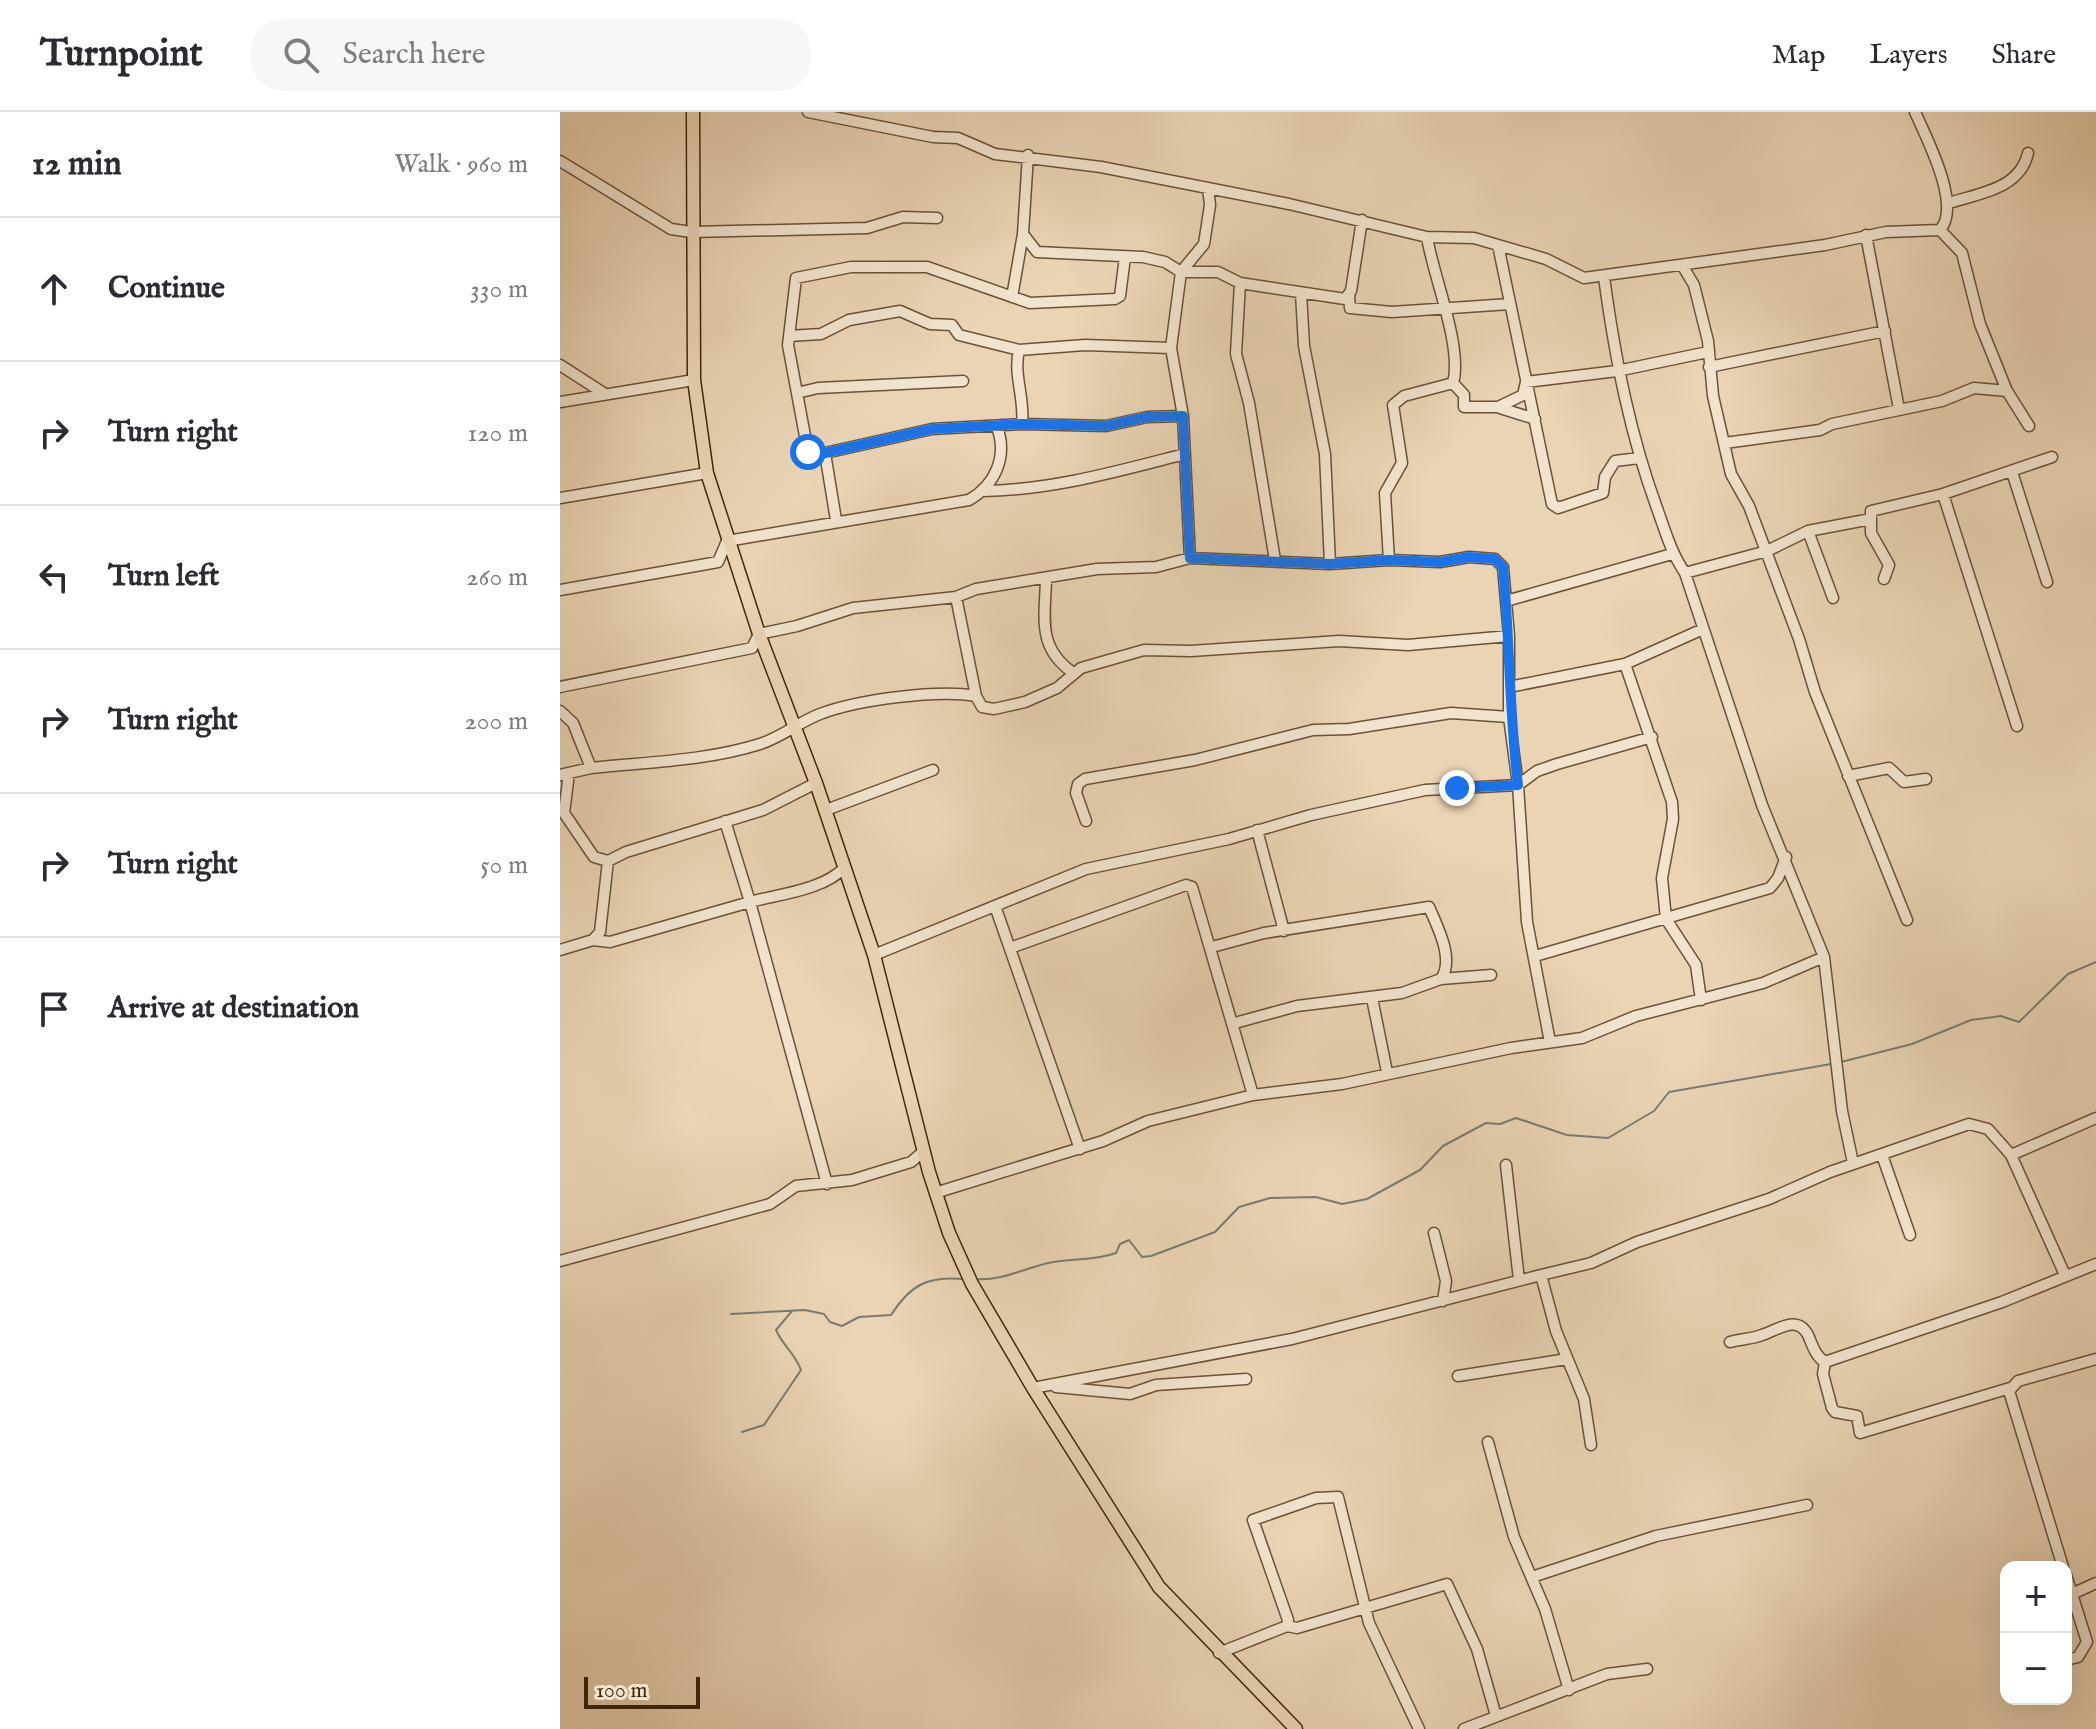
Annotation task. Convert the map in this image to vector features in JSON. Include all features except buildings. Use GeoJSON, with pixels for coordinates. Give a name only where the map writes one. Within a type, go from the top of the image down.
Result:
{"type":"FeatureCollection","features":[{"type":"Feature","properties":{"kind":"main road"},"geometry":{"type":"LineString","coordinates":[[693,112],[691,232],[694,380],[707,473],[759,634],[826,810],[874,955],[929,1172],[958,1256],[1040,1387],[1153,1579],[1219,1653],[1296,1729]]}},
{"type":"Feature","properties":{"kind":"street"},"geometry":{"type":"LineString","coordinates":[[808,112],[862,117],[933,137],[958,138],[995,154],[1028,155],[1208,188],[1427,237],[1474,238],[1546,259],[1584,278],[1825,245],[1866,235],[1940,230],[1948,222],[1949,203],[1915,112]]}},
{"type":"Feature","properties":{"kind":"street"},"geometry":{"type":"LineString","coordinates":[[1949,203],[2012,181],[2023,171],[2028,153]]}},
{"type":"Feature","properties":{"kind":"street"},"geometry":{"type":"LineString","coordinates":[[1012,297],[1023,234],[1028,155]]}},
{"type":"Feature","properties":{"kind":"street"},"geometry":{"type":"LineString","coordinates":[[560,161],[671,229],[691,232],[867,228],[903,217],[937,218]]}},
{"type":"Feature","properties":{"kind":"street"},"geometry":{"type":"LineString","coordinates":[[1190,558],[1183,416],[1171,348],[1181,272],[1204,244],[1210,205],[1208,188]]}},
{"type":"Feature","properties":{"kind":"street"},"geometry":{"type":"LineString","coordinates":[[1362,220],[1349,296],[1350,308],[1392,312],[1510,304]]}},
{"type":"Feature","properties":{"kind":"street"},"geometry":{"type":"LineString","coordinates":[[1940,230],[1962,253],[1980,324],[2007,391],[2029,426]]}},
{"type":"Feature","properties":{"kind":"street"},"geometry":{"type":"LineString","coordinates":[[1023,234],[1037,252],[1165,262],[1181,272],[1226,273],[1240,283],[1345,299],[1349,296]]}},
{"type":"Feature","properties":{"kind":"street"},"geometry":{"type":"LineString","coordinates":[[1866,235],[1899,409]]}},
{"type":"Feature","properties":{"kind":"street"},"geometry":{"type":"LineString","coordinates":[[1427,237],[1432,271],[1454,347],[1453,383],[1464,395],[1464,407],[1498,407],[1535,419]]}},
{"type":"Feature","properties":{"kind":"street"},"geometry":{"type":"LineString","coordinates":[[1498,245],[1552,504],[1558,508],[1603,493],[1605,477],[1615,461],[1639,458]]}},
{"type":"Feature","properties":{"kind":"street"},"geometry":{"type":"LineString","coordinates":[[1125,257],[1120,296],[1115,299],[1030,303],[927,267],[851,267],[796,278],[789,336],[790,364],[808,452],[825,453],[932,429],[1022,424],[1106,426],[1147,417],[1183,416]]}},
{"type":"Feature","properties":{"kind":"street"},"geometry":{"type":"LineString","coordinates":[[1682,265],[1694,285],[1708,352],[1713,396],[1731,474],[1749,506],[1767,551],[1810,695],[1848,776],[1907,920]]}},
{"type":"Feature","properties":{"kind":"street"},"geometry":{"type":"LineString","coordinates":[[1604,277],[1617,371],[1639,458],[1672,554],[1685,573],[1762,805],[1786,857],[1824,957],[1842,1111],[1853,1163]]}},
{"type":"Feature","properties":{"kind":"street"},"geometry":{"type":"LineString","coordinates":[[1240,283],[1236,354],[1249,403],[1275,560]]}},
{"type":"Feature","properties":{"kind":"street"},"geometry":{"type":"LineString","coordinates":[[1301,293],[1304,346],[1325,454],[1330,564]]}},
{"type":"Feature","properties":{"kind":"street"},"geometry":{"type":"LineString","coordinates":[[789,336],[821,334],[849,320],[900,311],[930,324],[952,325],[959,335],[1019,350],[1085,345],[1171,348]]}},
{"type":"Feature","properties":{"kind":"street"},"geometry":{"type":"LineString","coordinates":[[1709,367],[1885,331]]}},
{"type":"Feature","properties":{"kind":"street"},"geometry":{"type":"LineString","coordinates":[[1019,350],[1016,363],[1024,406],[1022,424]]}},
{"type":"Feature","properties":{"kind":"street"},"geometry":{"type":"LineString","coordinates":[[1526,382],[1617,371],[1708,352]]}},
{"type":"Feature","properties":{"kind":"street"},"geometry":{"type":"LineString","coordinates":[[560,365],[605,394]]}},
{"type":"Feature","properties":{"kind":"street"},"geometry":{"type":"LineString","coordinates":[[560,402],[694,380]]}},
{"type":"Feature","properties":{"kind":"street"},"geometry":{"type":"LineString","coordinates":[[797,393],[818,388],[963,381]]}},
{"type":"Feature","properties":{"kind":"street"},"geometry":{"type":"LineString","coordinates":[[1498,407],[1523,395],[1526,382]]}},
{"type":"Feature","properties":{"kind":"street"},"geometry":{"type":"LineString","coordinates":[[1389,560],[1385,493],[1402,463],[1393,405],[1404,396],[1453,383]]}},
{"type":"Feature","properties":{"kind":"street"},"geometry":{"type":"LineString","coordinates":[[1725,443],[1820,430],[1942,401],[1974,388],[2007,391]]}},
{"type":"Feature","properties":{"kind":"street"},"geometry":{"type":"LineString","coordinates":[[560,590],[718,562],[727,541],[836,520],[932,509],[969,500],[994,480],[999,461],[1000,437],[997,427]]}},
{"type":"Feature","properties":{"kind":"street"},"geometry":{"type":"LineString","coordinates":[[825,453],[836,520]]}},
{"type":"Feature","properties":{"kind":"street"},"geometry":{"type":"LineString","coordinates":[[983,491],[1024,490],[1076,482],[1185,454]]}},
{"type":"Feature","properties":{"kind":"street"},"geometry":{"type":"LineString","coordinates":[[1884,579],[1889,565],[1871,533],[1871,511],[1943,494],[2052,457]]}},
{"type":"Feature","properties":{"kind":"street"},"geometry":{"type":"LineString","coordinates":[[2012,472],[2047,582]]}},
{"type":"Feature","properties":{"kind":"street"},"geometry":{"type":"LineString","coordinates":[[560,498],[707,473]]}},
{"type":"Feature","properties":{"kind":"street"},"geometry":{"type":"LineString","coordinates":[[1943,494],[2017,726]]}},
{"type":"Feature","properties":{"kind":"street"},"geometry":{"type":"LineString","coordinates":[[1685,573],[1767,551],[1808,531],[1871,519]]}},
{"type":"Feature","properties":{"kind":"street"},"geometry":{"type":"LineString","coordinates":[[1808,531],[1833,598]]}},
{"type":"Feature","properties":{"kind":"street"},"geometry":{"type":"LineString","coordinates":[[1506,601],[1672,554]]}},
{"type":"Feature","properties":{"kind":"street"},"geometry":{"type":"LineString","coordinates":[[560,687],[635,670],[717,658],[752,648],[759,634],[797,626],[853,608],[956,597],[976,589],[1097,569],[1156,567],[1190,558],[1330,564],[1495,559],[1503,567],[1506,601],[1509,717],[1518,785],[1527,922],[1550,1042]]}},
{"type":"Feature","properties":{"kind":"street"},"geometry":{"type":"LineString","coordinates":[[1046,579],[1045,637],[1052,656],[1072,672]]}},
{"type":"Feature","properties":{"kind":"street"},"geometry":{"type":"LineString","coordinates":[[956,597],[976,696],[987,709],[1025,702],[1057,688],[1072,672],[1144,650],[1191,651],[1339,641],[1408,645],[1466,637],[1509,636]]}},
{"type":"Feature","properties":{"kind":"street"},"geometry":{"type":"LineString","coordinates":[[1509,687],[1625,664],[1703,629]]}},
{"type":"Feature","properties":{"kind":"street"},"geometry":{"type":"LineString","coordinates":[[1625,664],[1652,737],[1672,810],[1662,878],[1666,919],[1696,965],[1701,1000]]}},
{"type":"Feature","properties":{"kind":"street"},"geometry":{"type":"LineString","coordinates":[[816,783],[763,810],[626,852],[608,861],[594,857],[564,813],[564,774],[591,768],[703,757],[762,743],[796,729],[824,712],[908,696],[958,693],[976,696]]}},
{"type":"Feature","properties":{"kind":"street"},"geometry":{"type":"LineString","coordinates":[[560,711],[573,723],[591,768]]}},
{"type":"Feature","properties":{"kind":"street"},"geometry":{"type":"LineString","coordinates":[[1086,821],[1076,793],[1078,784],[1085,779],[1149,765],[1195,760],[1313,730],[1349,729],[1451,713],[1509,717]]}},
{"type":"Feature","properties":{"kind":"street"},"geometry":{"type":"LineString","coordinates":[[874,955],[1086,869],[1425,790],[1518,785],[1537,771],[1652,737]]}},
{"type":"Feature","properties":{"kind":"street"},"geometry":{"type":"LineString","coordinates":[[1848,776],[1889,768],[1904,782],[1926,779]]}},
{"type":"Feature","properties":{"kind":"street"},"geometry":{"type":"LineString","coordinates":[[826,810],[933,770]]}},
{"type":"Feature","properties":{"kind":"street"},"geometry":{"type":"LineString","coordinates":[[725,821],[827,1184]]}},
{"type":"Feature","properties":{"kind":"street"},"geometry":{"type":"LineString","coordinates":[[1257,830],[1284,931]]}},
{"type":"Feature","properties":{"kind":"street"},"geometry":{"type":"LineString","coordinates":[[1535,956],[1770,888],[1778,878],[1786,857]]}},
{"type":"Feature","properties":{"kind":"street"},"geometry":{"type":"LineString","coordinates":[[593,940],[600,932],[608,861]]}},
{"type":"Feature","properties":{"kind":"street"},"geometry":{"type":"LineString","coordinates":[[560,950],[593,940],[610,942],[803,888],[837,875],[845,867]]}},
{"type":"Feature","properties":{"kind":"street"},"geometry":{"type":"LineString","coordinates":[[1010,948],[1186,885],[1195,893],[1235,1023],[1253,1095]]}},
{"type":"Feature","properties":{"kind":"street"},"geometry":{"type":"LineString","coordinates":[[995,906],[1080,1149]]}},
{"type":"Feature","properties":{"kind":"street"},"geometry":{"type":"LineString","coordinates":[[1212,947],[1284,931],[1429,907],[1441,936],[1447,964],[1441,979]]}},
{"type":"Feature","properties":{"kind":"street"},"geometry":{"type":"LineString","coordinates":[[935,1193],[1080,1149],[1148,1121],[1253,1095],[1342,1084],[1387,1072],[1582,1038],[1636,1016],[1763,983],[1824,957]]}},
{"type":"Feature","properties":{"kind":"street"},"geometry":{"type":"LineString","coordinates":[[1235,1023],[1297,1006],[1372,998],[1441,979],[1491,975]]}},
{"type":"Feature","properties":{"kind":"street"},"geometry":{"type":"LineString","coordinates":[[1372,998],[1387,1072]]}},
{"type":"Feature","properties":{"kind":"street"},"geometry":{"type":"LineString","coordinates":[[2011,1155],[2096,1118]]}},
{"type":"Feature","properties":{"kind":"street"},"geometry":{"type":"LineString","coordinates":[[1040,1387],[1292,1339],[1591,1263],[1637,1242],[1769,1199],[1853,1163],[1969,1124],[1988,1129],[2011,1155],[2065,1275]]}},
{"type":"Feature","properties":{"kind":"street"},"geometry":{"type":"LineString","coordinates":[[560,1261],[770,1204],[796,1186],[827,1184],[911,1162],[924,1151]]}},
{"type":"Feature","properties":{"kind":"street"},"geometry":{"type":"LineString","coordinates":[[1882,1155],[1910,1235]]}},
{"type":"Feature","properties":{"kind":"street"},"geometry":{"type":"LineString","coordinates":[[911,1162],[929,1172]]}},
{"type":"Feature","properties":{"kind":"street"},"geometry":{"type":"LineString","coordinates":[[1506,1165],[1519,1280]]}},
{"type":"Feature","properties":{"kind":"street"},"geometry":{"type":"LineString","coordinates":[[1434,1233],[1446,1281],[1443,1301]]}},
{"type":"Feature","properties":{"kind":"street"},"geometry":{"type":"LineString","coordinates":[[1730,1342],[1798,1324],[1804,1329],[1819,1359],[1825,1362],[2002,1302],[2096,1264]]}},
{"type":"Feature","properties":{"kind":"street"},"geometry":{"type":"LineString","coordinates":[[1541,1275],[1556,1331],[1584,1399],[1591,1445]]}},
{"type":"Feature","properties":{"kind":"street"},"geometry":{"type":"LineString","coordinates":[[1458,1376],[1567,1359]]}},
{"type":"Feature","properties":{"kind":"street"},"geometry":{"type":"LineString","coordinates":[[1825,1362],[1823,1374],[1832,1408],[1835,1412],[1857,1416],[1860,1433],[2096,1359]]}},
{"type":"Feature","properties":{"kind":"street"},"geometry":{"type":"LineString","coordinates":[[1040,1387],[1130,1394],[1156,1385],[1246,1379]]}},
{"type":"Feature","properties":{"kind":"street"},"geometry":{"type":"LineString","coordinates":[[2010,1388],[2030,1466],[2061,1561]]}},
{"type":"Feature","properties":{"kind":"street"},"geometry":{"type":"LineString","coordinates":[[1488,1442],[1514,1537],[1532,1577],[1569,1690]]}},
{"type":"Feature","properties":{"kind":"street"},"geometry":{"type":"LineString","coordinates":[[1287,1626],[1277,1583],[1253,1520],[1316,1498],[1338,1497],[1368,1608],[1369,1623],[1419,1729]]}},
{"type":"Feature","properties":{"kind":"street"},"geometry":{"type":"LineString","coordinates":[[1532,1577],[1656,1536],[1807,1505]]}},
{"type":"Feature","properties":{"kind":"street"},"geometry":{"type":"LineString","coordinates":[[2072,1658],[2078,1657],[2087,1642],[2072,1594],[2096,1583]]}},
{"type":"Feature","properties":{"kind":"street"},"geometry":{"type":"LineString","coordinates":[[1219,1653],[1287,1626],[1297,1628],[1447,1584],[1477,1649],[1496,1716]]}},
{"type":"Feature","properties":{"kind":"street"},"geometry":{"type":"LineString","coordinates":[[1464,1729],[1617,1671],[1647,1669]]}},
{"type":"Feature","properties":{"kind":"waterway"},"geometry":{"type":"LineString","coordinates":[[1841,1062],[1912,1044],[1971,1020],[2001,1016],[2019,1022],[2068,974],[2096,962]]}},
{"type":"Feature","properties":{"kind":"waterway"},"geometry":{"type":"LineString","coordinates":[[975,1279],[1003,1276],[1048,1263],[1108,1256],[1116,1253],[1120,1244],[1129,1240],[1142,1257],[1151,1256],[1215,1232],[1239,1207],[1270,1198],[1316,1197],[1342,1204],[1367,1199],[1420,1170],[1443,1146],[1486,1123],[1500,1124],[1516,1118],[1567,1135],[1608,1138],[1654,1111],[1669,1092],[1831,1064]]}},
{"type":"Feature","properties":{"kind":"waterway"},"geometry":{"type":"LineString","coordinates":[[731,1314],[805,1310],[824,1314],[830,1322],[842,1326],[859,1317],[891,1315],[898,1304],[922,1284],[940,1279],[964,1279]]}},
{"type":"Feature","properties":{"kind":"waterway"},"geometry":{"type":"LineString","coordinates":[[742,1432],[764,1425],[801,1370],[776,1330],[792,1311]]}},
{"type":"Feature","properties":{"kind":"route"},"geometry":{"type":"LineString","coordinates":[[808,452],[825,453],[932,429],[1022,424],[1106,426],[1147,417],[1183,416],[1190,558],[1230,557],[1330,564],[1389,560],[1440,562],[1469,557],[1495,559],[1503,567],[1509,636],[1509,717],[1518,785],[1457,788]]}}]}
